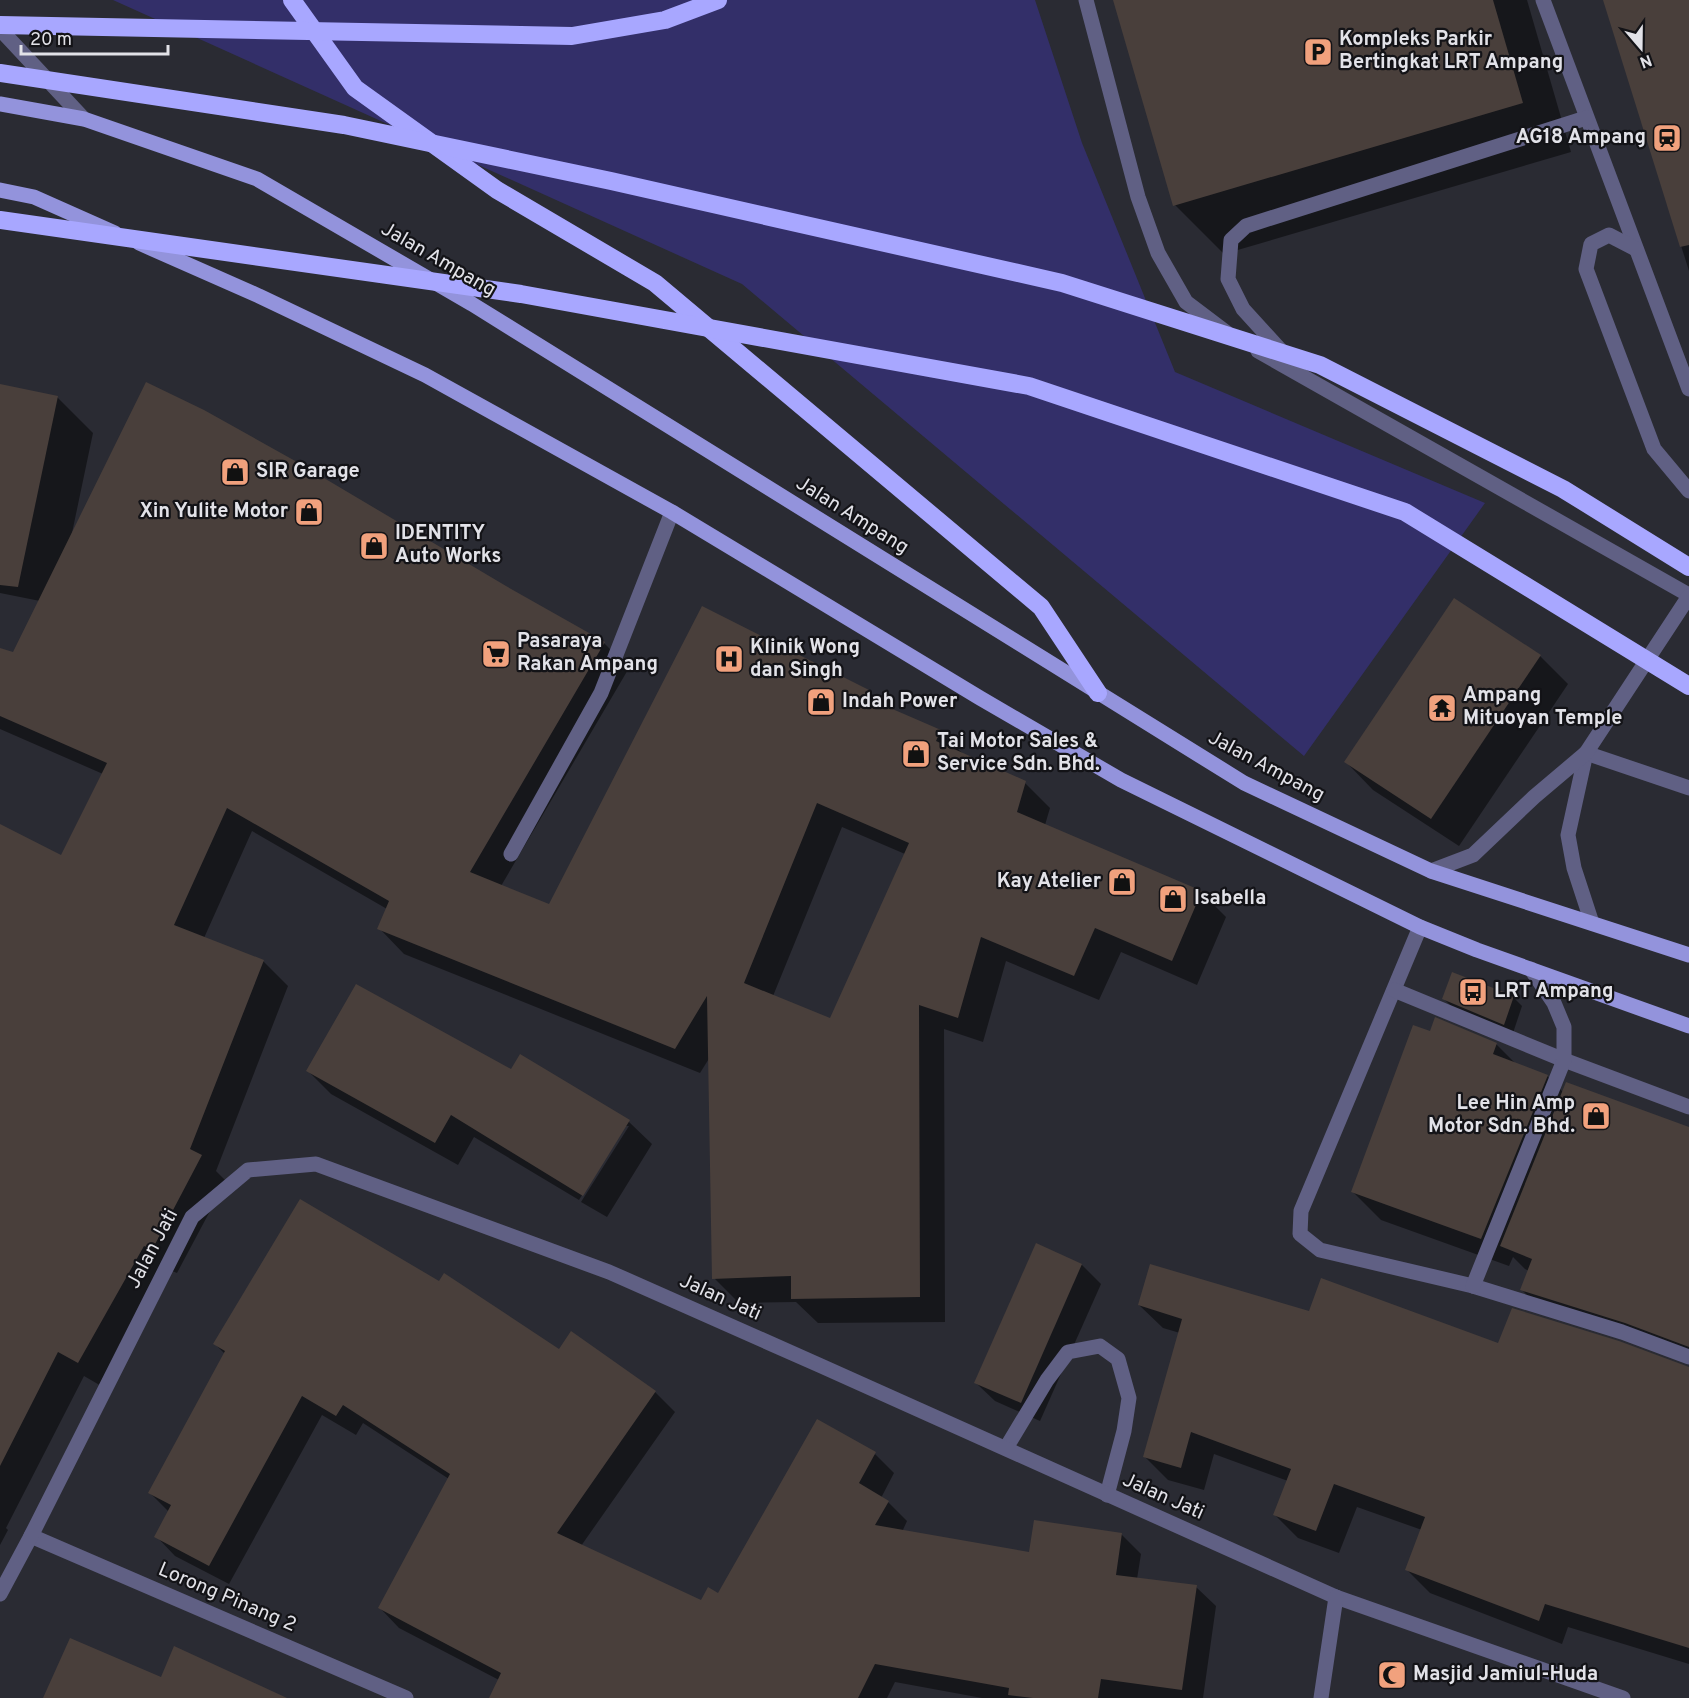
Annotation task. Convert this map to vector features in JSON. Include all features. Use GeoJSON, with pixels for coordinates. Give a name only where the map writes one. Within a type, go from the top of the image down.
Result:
{"type":"FeatureCollection","features":[{"type":"Feature","properties":{"kind":"highway"},"geometry":{"type":"LineString","coordinates":[[292,0],[356,88],[497,190],[655,283],[1032,599],[1041,607],[1098,693]]}},
{"type":"Feature","properties":{"kind":"highway"},"geometry":{"type":"LineString","coordinates":[[0,27],[572,36],[664,20],[718,0]]}},
{"type":"Feature","properties":{"kind":"highway"},"geometry":{"type":"LineString","coordinates":[[0,73],[344,125],[611,181],[1062,282],[1320,365],[1563,489],[1689,567]]}},
{"type":"Feature","properties":{"kind":"highway"},"geometry":{"type":"LineString","coordinates":[[0,220],[521,294],[1029,386],[1405,512],[1689,686]]}},
{"type":"Feature","properties":{"kind":"main road","name":"Jalan Ampang"},"geometry":{"type":"LineString","coordinates":[[0,104],[84,119],[257,179],[472,304],[1244,783],[1431,871],[1689,955]]}},
{"type":"Feature","properties":{"kind":"main road"},"geometry":{"type":"LineString","coordinates":[[0,190],[34,197],[259,296],[425,375],[672,512],[970,692],[1121,780],[1420,927],[1477,950],[1689,1026]]}},
{"type":"Feature","properties":{"kind":"street"},"geometry":{"type":"LineString","coordinates":[[1086,0],[1138,197],[1158,253],[1186,302],[1230,336],[1303,375],[1689,596],[1586,753],[1534,797],[1473,855],[1431,871]]}},
{"type":"Feature","properties":{"kind":"street"},"geometry":{"type":"LineString","coordinates":[[1543,0],[1689,389]]}},
{"type":"Feature","properties":{"kind":"street"},"geometry":{"type":"LineString","coordinates":[[0,27],[84,119]]}},
{"type":"Feature","properties":{"kind":"street"},"geometry":{"type":"LineString","coordinates":[[1303,375],[1243,309],[1228,279],[1231,240],[1246,226],[1586,118]]}},
{"type":"Feature","properties":{"kind":"street"},"geometry":{"type":"LineString","coordinates":[[1636,249],[1609,235],[1591,243],[1586,269],[1654,449],[1689,491]]}},
{"type":"Feature","properties":{"kind":"street"},"geometry":{"type":"LineString","coordinates":[[511,854],[601,693],[672,512]]}},
{"type":"Feature","properties":{"kind":"street"},"geometry":{"type":"LineString","coordinates":[[1586,753],[1689,789]]}},
{"type":"Feature","properties":{"kind":"street"},"geometry":{"type":"LineString","coordinates":[[1586,753],[1568,835],[1574,868],[1592,923]]}},
{"type":"Feature","properties":{"kind":"street"},"geometry":{"type":"LineString","coordinates":[[1420,927],[1301,1211],[1300,1234],[1320,1250],[1473,1286],[1622,1332],[1689,1356]]}},
{"type":"Feature","properties":{"kind":"street"},"geometry":{"type":"LineString","coordinates":[[1473,1286],[1564,1060],[1564,1027],[1554,1003],[1532,969]]}},
{"type":"Feature","properties":{"kind":"street"},"geometry":{"type":"LineString","coordinates":[[1394,990],[1564,1060],[1689,1107]]}},
{"type":"Feature","properties":{"kind":"street","name":"Jalan Jati"},"geometry":{"type":"LineString","coordinates":[[0,1594],[192,1217],[248,1170],[316,1164],[609,1272],[1336,1597],[1623,1698]]}},
{"type":"Feature","properties":{"kind":"street"},"geometry":{"type":"LineString","coordinates":[[1006,1448],[1047,1380],[1068,1352],[1100,1346],[1118,1359],[1129,1398],[1124,1431],[1107,1495]]}},
{"type":"Feature","properties":{"kind":"street","name":"Lorong Pinang 2"},"geometry":{"type":"LineString","coordinates":[[31,1536],[406,1698]]}},
{"type":"Feature","properties":{"kind":"street"},"geometry":{"type":"LineString","coordinates":[[1321,1698],[1336,1597]]}},
{"type":"Feature","properties":{"kind":"shaded area"},"geometry":{"type":"Polygon","coordinates":[[[113,0],[1035,0],[1082,143],[1175,372],[1485,503],[1304,756],[742,284],[113,0]]]}},
{"type":"Feature","properties":{"kind":"building","name":"Kompleks Parkir Bertingkat LRT Ampang"},"geometry":{"type":"Polygon","coordinates":[[[1113,0],[1493,0],[1523,103],[1173,206],[1113,0]]]}},
{"type":"Feature","properties":{"kind":"building","name":"AG18 Ampang"},"geometry":{"type":"Polygon","coordinates":[[[1603,0],[1689,0],[1689,245],[1680,247],[1603,0]]]}},
{"type":"Feature","properties":{"kind":"building"},"geometry":{"type":"Polygon","coordinates":[[[146,382],[204,410],[297,462],[605,642],[470,872],[549,904],[702,606],[871,691],[867,698],[941,730],[936,741],[1026,781],[1017,812],[1202,891],[1172,961],[1095,928],[1074,976],[981,937],[958,1018],[919,1005],[920,1297],[791,1299],[791,1276],[712,1279],[707,996],[675,1049],[377,929],[389,901],[227,808],[174,925],[264,960],[190,1149],[202,1155],[152,1250],[144,1246],[78,1363],[58,1352],[0,1466],[0,824],[61,855],[107,763],[0,716],[0,648],[13,652],[146,382]],[[817,803],[744,983],[830,1018],[909,843],[817,803]]]}},
{"type":"Feature","properties":{"kind":"building"},"geometry":{"type":"Polygon","coordinates":[[[0,384],[58,396],[18,587],[0,585],[0,384]]]}},
{"type":"Feature","properties":{"kind":"building","name":"Ampang Mituoyan Temple"},"geometry":{"type":"Polygon","coordinates":[[[1454,598],[1541,655],[1431,819],[1344,762],[1454,598]]]}},
{"type":"Feature","properties":{"kind":"building"},"geometry":{"type":"Polygon","coordinates":[[[1452,972],[1514,996],[1504,1025],[1442,999],[1452,972]]]}},
{"type":"Feature","properties":{"kind":"building"},"geometry":{"type":"Polygon","coordinates":[[[356,984],[511,1069],[520,1054],[630,1120],[583,1196],[451,1115],[435,1143],[306,1071],[356,984]]]}},
{"type":"Feature","properties":{"kind":"building"},"geometry":{"type":"Polygon","coordinates":[[[1435,1017],[1497,1043],[1493,1054],[1548,1075],[1481,1239],[1351,1192],[1413,1025],[1430,1031],[1435,1017]]]}},
{"type":"Feature","properties":{"kind":"building"},"geometry":{"type":"Polygon","coordinates":[[[1566,1082],[1689,1127],[1689,1347],[1625,1323],[1520,1290],[1532,1259],[1500,1246],[1566,1082]]]}},
{"type":"Feature","properties":{"kind":"building"},"geometry":{"type":"Polygon","coordinates":[[[300,1199],[439,1281],[444,1273],[559,1349],[571,1331],[656,1391],[557,1533],[701,1600],[708,1587],[718,1593],[817,1419],[876,1452],[859,1483],[889,1501],[875,1525],[1029,1552],[1034,1520],[1122,1533],[1116,1575],[1197,1585],[1182,1690],[1101,1679],[1098,1698],[1033,1698],[1008,1695],[1009,1688],[875,1664],[858,1698],[489,1698],[501,1673],[378,1608],[450,1474],[343,1405],[336,1416],[302,1396],[209,1566],[154,1537],[171,1505],[148,1493],[225,1351],[213,1344],[300,1199]]]}},
{"type":"Feature","properties":{"kind":"building"},"geometry":{"type":"Polygon","coordinates":[[[1036,1243],[1082,1264],[1021,1403],[974,1383],[1036,1243]]]}},
{"type":"Feature","properties":{"kind":"building"},"geometry":{"type":"Polygon","coordinates":[[[1150,1264],[1309,1311],[1321,1278],[1498,1343],[1512,1308],[1619,1341],[1689,1367],[1689,1648],[1545,1604],[1539,1621],[1405,1570],[1425,1517],[1334,1484],[1316,1531],[1273,1515],[1291,1469],[1191,1432],[1181,1468],[1143,1457],[1182,1319],[1138,1305],[1150,1264]]]}},
{"type":"Feature","properties":{"kind":"building"},"geometry":{"type":"Polygon","coordinates":[[[70,1638],[161,1677],[174,1646],[287,1698],[43,1698],[70,1638]]]}},
{"type":"Feature","properties":{"kind":"place","name":"Kompleks Parkir Bertingkat LRT Ampang"},"geometry":{"type":"Point","coordinates":[1318,52]}},
{"type":"Feature","properties":{"kind":"place","name":"AG18 Ampang"},"geometry":{"type":"Point","coordinates":[1667,138]}},
{"type":"Feature","properties":{"kind":"place","name":"SIR Garage"},"geometry":{"type":"Point","coordinates":[235,472]}},
{"type":"Feature","properties":{"kind":"place","name":"Xin Yulite Motor"},"geometry":{"type":"Point","coordinates":[309,512]}},
{"type":"Feature","properties":{"kind":"place","name":"IDENTITY Auto Works"},"geometry":{"type":"Point","coordinates":[374,546]}},
{"type":"Feature","properties":{"kind":"place","name":"Pasaraya Rakan Ampang"},"geometry":{"type":"Point","coordinates":[496,654]}},
{"type":"Feature","properties":{"kind":"place","name":"Klinik Wong dan Singh"},"geometry":{"type":"Point","coordinates":[729,659]}},
{"type":"Feature","properties":{"kind":"place","name":"Indah Power"},"geometry":{"type":"Point","coordinates":[821,702]}},
{"type":"Feature","properties":{"kind":"place","name":"Ampang Mituoyan Temple"},"geometry":{"type":"Point","coordinates":[1442,708]}},
{"type":"Feature","properties":{"kind":"place","name":"Tai Motor Sales & Service Sdn. Bhd."},"geometry":{"type":"Point","coordinates":[916,754]}},
{"type":"Feature","properties":{"kind":"place","name":"Kay Atelier"},"geometry":{"type":"Point","coordinates":[1122,882]}},
{"type":"Feature","properties":{"kind":"place","name":"Isabella"},"geometry":{"type":"Point","coordinates":[1173,899]}},
{"type":"Feature","properties":{"kind":"place","name":"LRT Ampang"},"geometry":{"type":"Point","coordinates":[1473,992]}},
{"type":"Feature","properties":{"kind":"place","name":"Lee Hin Amp Motor Sdn. Bhd."},"geometry":{"type":"Point","coordinates":[1596,1116]}},
{"type":"Feature","properties":{"kind":"place","name":"Masjid Jamiul-Huda"},"geometry":{"type":"Point","coordinates":[1392,1675]}}]}
